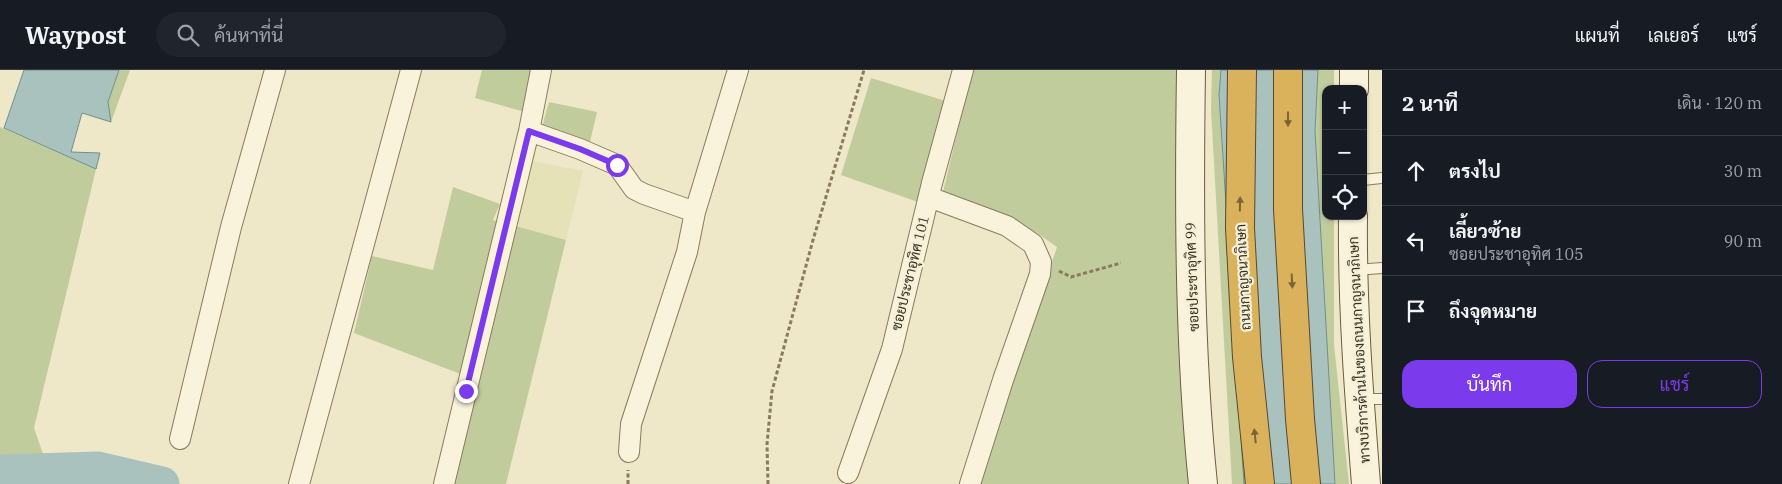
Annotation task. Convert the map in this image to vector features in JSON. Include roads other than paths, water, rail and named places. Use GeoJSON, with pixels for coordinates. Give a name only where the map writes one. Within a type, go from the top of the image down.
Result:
{"type":"FeatureCollection","features":[{"type":"Feature","properties":{"kind":"highway","name":"ถนนกาญจนาภิเษก"},"geometry":{"type":"LineString","coordinates":[[1242,70],[1240,228],[1247,357],[1260,484]]}},
{"type":"Feature","properties":{"kind":"highway"},"geometry":{"type":"LineString","coordinates":[[1288,70],[1288,209],[1300,419],[1306,484]]}},
{"type":"Feature","properties":{"kind":"main road","name":"ซอยประชาอุทิศ 99"},"geometry":{"type":"LineString","coordinates":[[1191,70],[1191,247],[1194,351],[1204,484]]}},
{"type":"Feature","properties":{"kind":"main road"},"geometry":{"type":"LineString","coordinates":[[1354,70],[1354,85]]}},
{"type":"Feature","properties":{"kind":"main road","name":"ทางบริการด้านในของถนนกาญจนาภิเษก"},"geometry":{"type":"LineString","coordinates":[[1353,220],[1352,270],[1371,399],[1366,484]]}},
{"type":"Feature","properties":{"kind":"street"},"geometry":{"type":"LineString","coordinates":[[180,439],[231,227],[275,70]]}},
{"type":"Feature","properties":{"kind":"street"},"geometry":{"type":"LineString","coordinates":[[299,484],[411,70]]}},
{"type":"Feature","properties":{"kind":"street"},"geometry":{"type":"LineString","coordinates":[[444,484],[529,131],[541,70]]}},
{"type":"Feature","properties":{"kind":"street"},"geometry":{"type":"LineString","coordinates":[[629,452],[631,424],[687,252],[695,212],[738,70]]}},
{"type":"Feature","properties":{"kind":"street","name":"ซอยประชาอุทิศ 101"},"geometry":{"type":"LineString","coordinates":[[848,473],[892,349],[928,197],[963,70]]}},
{"type":"Feature","properties":{"kind":"street"},"geometry":{"type":"LineString","coordinates":[[529,131],[580,149],[617,165],[634,189],[695,212]]}},
{"type":"Feature","properties":{"kind":"street"},"geometry":{"type":"LineString","coordinates":[[928,197],[1007,226],[1033,244],[1040,262],[1040,274],[1003,380],[970,484]]}},
{"type":"Feature","properties":{"kind":"lane"},"geometry":{"type":"LineString","coordinates":[[1367,180],[1382,178]]}},
{"type":"Feature","properties":{"kind":"lane"},"geometry":{"type":"LineString","coordinates":[[1352,270],[1382,268]]}},
{"type":"Feature","properties":{"kind":"water"},"geometry":{"type":"Polygon","coordinates":[[[24,70],[119,70],[108,102],[111,122],[82,113],[71,152],[100,153],[96,169],[4,128],[24,70]]]}},
{"type":"Feature","properties":{"kind":"water"},"geometry":{"type":"Polygon","coordinates":[[[1221,70],[1318,70],[1315,131],[1335,484],[1244,484],[1219,95],[1221,70]]]}},
{"type":"Feature","properties":{"kind":"waterway"},"geometry":{"type":"LineString","coordinates":[[0,472],[98,469],[162,484]]}}]}
